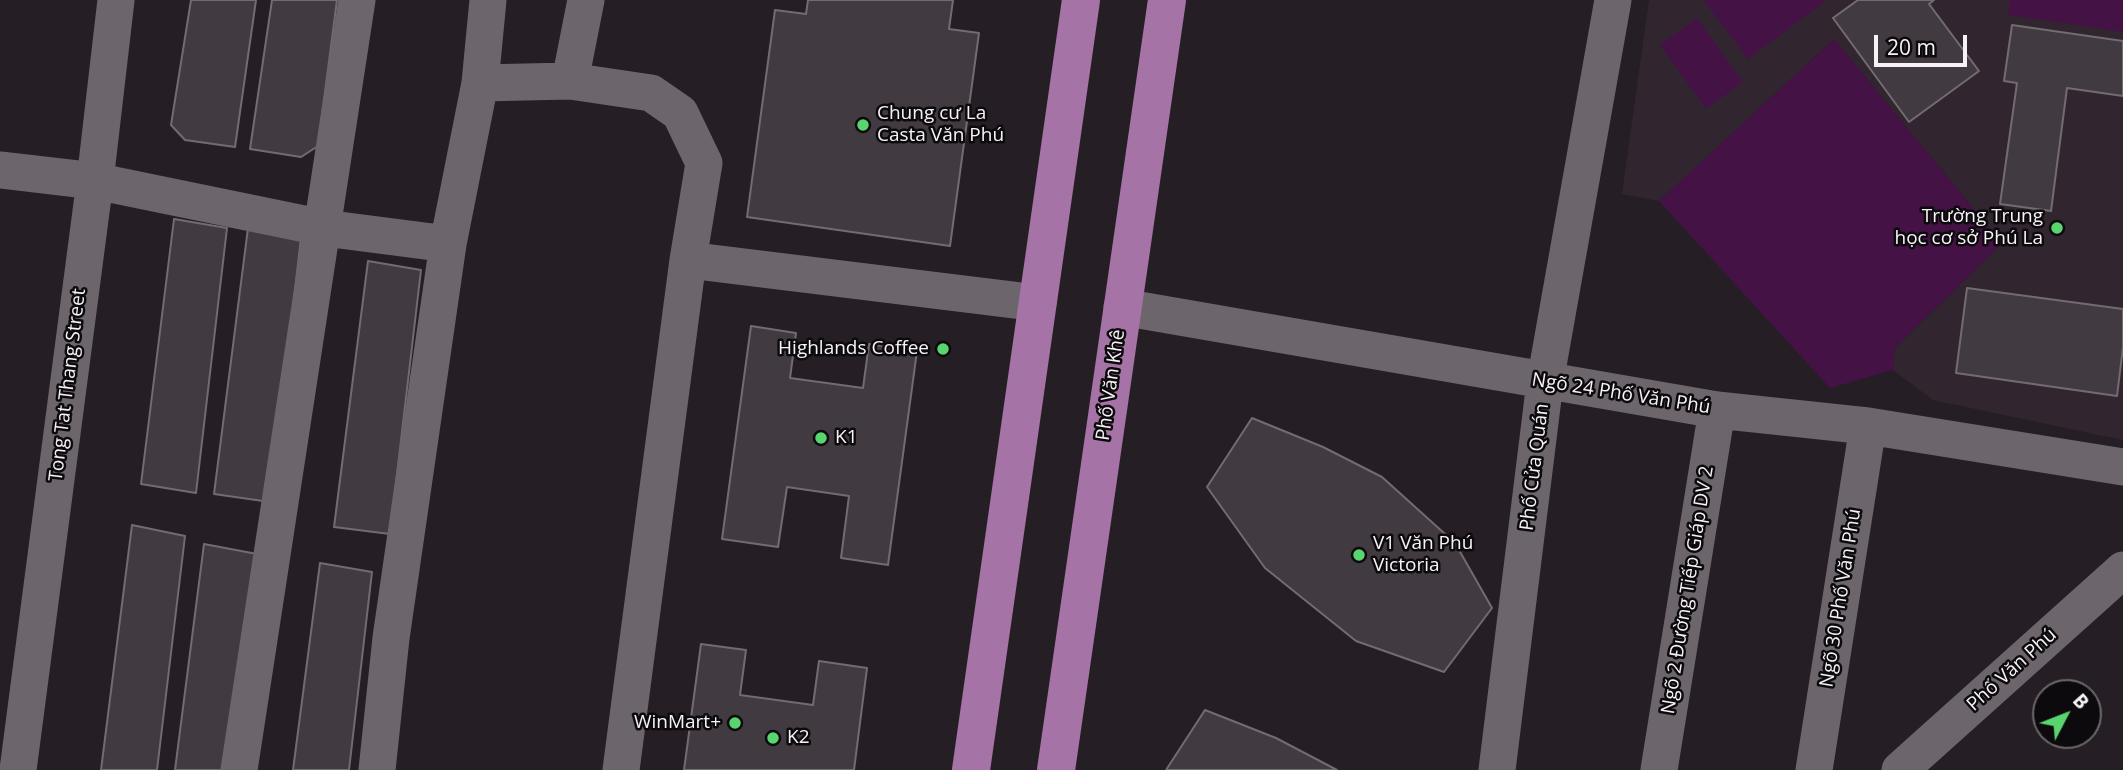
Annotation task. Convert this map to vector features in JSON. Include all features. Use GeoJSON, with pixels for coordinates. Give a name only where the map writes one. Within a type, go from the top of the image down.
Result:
{"type":"FeatureCollection","features":[{"type":"Feature","properties":{"kind":"main road"},"geometry":{"type":"LineString","coordinates":[[971,770],[1081,0]]}},
{"type":"Feature","properties":{"kind":"main road","name":"Phố Văn Khê"},"geometry":{"type":"LineString","coordinates":[[1056,770],[1167,0]]}},
{"type":"Feature","properties":{"kind":"street","name":"Tong Tat Thang Street"},"geometry":{"type":"LineString","coordinates":[[18,770],[116,0]]}},
{"type":"Feature","properties":{"kind":"street"},"geometry":{"type":"LineString","coordinates":[[239,770],[357,0]]}},
{"type":"Feature","properties":{"kind":"street"},"geometry":{"type":"LineString","coordinates":[[377,770],[391,638],[447,244],[480,83],[488,0]]}},
{"type":"Feature","properties":{"kind":"street"},"geometry":{"type":"LineString","coordinates":[[570,81],[586,0]]}},
{"type":"Feature","properties":{"kind":"street","name":"Phố Cửa Quán"},"geometry":{"type":"LineString","coordinates":[[1497,770],[1545,382],[1613,0]]}},
{"type":"Feature","properties":{"kind":"street"},"geometry":{"type":"LineString","coordinates":[[480,83],[570,81],[651,93],[680,114],[704,163],[688,260],[621,770]]}},
{"type":"Feature","properties":{"kind":"street"},"geometry":{"type":"LineString","coordinates":[[0,170],[95,181],[324,228],[447,244]]}},
{"type":"Feature","properties":{"kind":"street"},"geometry":{"type":"LineString","coordinates":[[688,260],[1038,303]]}},
{"type":"Feature","properties":{"kind":"street","name":"Ngõ 24 Phố Văn Phú"},"geometry":{"type":"LineString","coordinates":[[1122,307],[1717,410],[1868,426],[2123,467]]}},
{"type":"Feature","properties":{"kind":"street","name":"Ngõ 2 Đường Tiếp Giáp DV 2"},"geometry":{"type":"LineString","coordinates":[[1659,770],[1717,410]]}},
{"type":"Feature","properties":{"kind":"street","name":"Ngõ 30 Phố Văn Phú"},"geometry":{"type":"LineString","coordinates":[[1814,770],[1868,426]]}},
{"type":"Feature","properties":{"kind":"street","name":"Phố Văn Phú"},"geometry":{"type":"LineString","coordinates":[[1900,770],[2123,570]]}},
{"type":"Feature","properties":{"kind":"shaded area"},"geometry":{"type":"Polygon","coordinates":[[[1649,0],[2123,0],[2123,440],[1933,400],[1893,370],[1895,348],[2002,243],[1834,39],[1659,201],[1622,194],[1649,0]]]}},
{"type":"Feature","properties":{"kind":"shaded area"},"geometry":{"type":"Polygon","coordinates":[[[1703,0],[1827,0],[1748,59],[1703,0]]]}},
{"type":"Feature","properties":{"kind":"shaded area"},"geometry":{"type":"Polygon","coordinates":[[[2010,0],[2123,0],[2123,32],[2008,15],[2010,0]]]}},
{"type":"Feature","properties":{"kind":"shaded area"},"geometry":{"type":"Polygon","coordinates":[[[1697,18],[1743,82],[1706,109],[1660,45],[1697,18]]]}},
{"type":"Feature","properties":{"kind":"shaded area"},"geometry":{"type":"Polygon","coordinates":[[[1834,39],[2002,243],[1895,348],[1893,370],[1830,388],[1659,201],[1834,39]]]}},
{"type":"Feature","properties":{"kind":"building"},"geometry":{"type":"Polygon","coordinates":[[[191,0],[256,0],[235,147],[185,140],[171,125],[191,0]]]}},
{"type":"Feature","properties":{"kind":"building"},"geometry":{"type":"Polygon","coordinates":[[[272,0],[337,0],[318,146],[301,157],[250,149],[272,0]]]}},
{"type":"Feature","properties":{"kind":"building","name":"Chung cư La Casta Văn Phú"},"geometry":{"type":"Polygon","coordinates":[[[808,0],[953,0],[949,29],[979,33],[950,246],[747,217],[775,10],[806,14],[808,0]]]}},
{"type":"Feature","properties":{"kind":"building"},"geometry":{"type":"Polygon","coordinates":[[[1858,0],[1934,0],[1929,4],[1979,71],[1909,122],[1833,18],[1858,0]]]}},
{"type":"Feature","properties":{"kind":"building"},"geometry":{"type":"Polygon","coordinates":[[[2012,25],[2123,41],[2123,96],[2067,88],[2051,211],[2000,204],[2017,83],[2004,81],[2012,25]]]}},
{"type":"Feature","properties":{"kind":"building"},"geometry":{"type":"Polygon","coordinates":[[[174,219],[227,228],[196,493],[141,484],[174,219]]]}},
{"type":"Feature","properties":{"kind":"building"},"geometry":{"type":"Polygon","coordinates":[[[248,228],[301,238],[270,502],[214,494],[248,228]]]}},
{"type":"Feature","properties":{"kind":"building"},"geometry":{"type":"Polygon","coordinates":[[[368,261],[421,270],[390,534],[334,527],[368,261]]]}},
{"type":"Feature","properties":{"kind":"building"},"geometry":{"type":"Polygon","coordinates":[[[1967,288],[2123,309],[2123,347],[2117,396],[1956,373],[1967,288]]]}},
{"type":"Feature","properties":{"kind":"building","name":"K1"},"geometry":{"type":"Polygon","coordinates":[[[751,326],[796,333],[790,378],[863,388],[869,344],[917,351],[888,565],[841,558],[849,496],[787,487],[778,547],[722,539],[751,326]]]}},
{"type":"Feature","properties":{"kind":"building","name":"V1 Văn Phú Victoria"},"geometry":{"type":"Polygon","coordinates":[[[1252,418],[1323,447],[1382,477],[1455,543],[1492,608],[1444,672],[1356,641],[1265,568],[1207,487],[1252,418]]]}},
{"type":"Feature","properties":{"kind":"building"},"geometry":{"type":"Polygon","coordinates":[[[132,525],[185,536],[157,770],[101,770],[132,525]]]}},
{"type":"Feature","properties":{"kind":"building"},"geometry":{"type":"Polygon","coordinates":[[[204,544],[257,554],[231,770],[175,770],[204,544]]]}},
{"type":"Feature","properties":{"kind":"building"},"geometry":{"type":"Polygon","coordinates":[[[320,563],[372,572],[349,770],[293,770],[320,563]]]}},
{"type":"Feature","properties":{"kind":"building","name":"K2"},"geometry":{"type":"Polygon","coordinates":[[[701,644],[746,650],[740,695],[813,705],[819,661],[867,668],[854,770],[684,770],[701,644]]]}},
{"type":"Feature","properties":{"kind":"building"},"geometry":{"type":"Polygon","coordinates":[[[1205,710],[1276,738],[1337,770],[1166,770],[1205,710]]]}},
{"type":"Feature","properties":{"kind":"place","name":"Chung cư La Casta Văn Phú"},"geometry":{"type":"Point","coordinates":[863,125]}},
{"type":"Feature","properties":{"kind":"place","name":"Trường Trung học cơ sở Phú La"},"geometry":{"type":"Point","coordinates":[2057,228]}},
{"type":"Feature","properties":{"kind":"place","name":"Highlands Coffee"},"geometry":{"type":"Point","coordinates":[943,349]}},
{"type":"Feature","properties":{"kind":"place","name":"K1"},"geometry":{"type":"Point","coordinates":[821,438]}},
{"type":"Feature","properties":{"kind":"place","name":"V1 Văn Phú Victoria"},"geometry":{"type":"Point","coordinates":[1359,555]}},
{"type":"Feature","properties":{"kind":"place","name":"WinMart+"},"geometry":{"type":"Point","coordinates":[735,723]}},
{"type":"Feature","properties":{"kind":"place","name":"K2"},"geometry":{"type":"Point","coordinates":[773,738]}}]}
